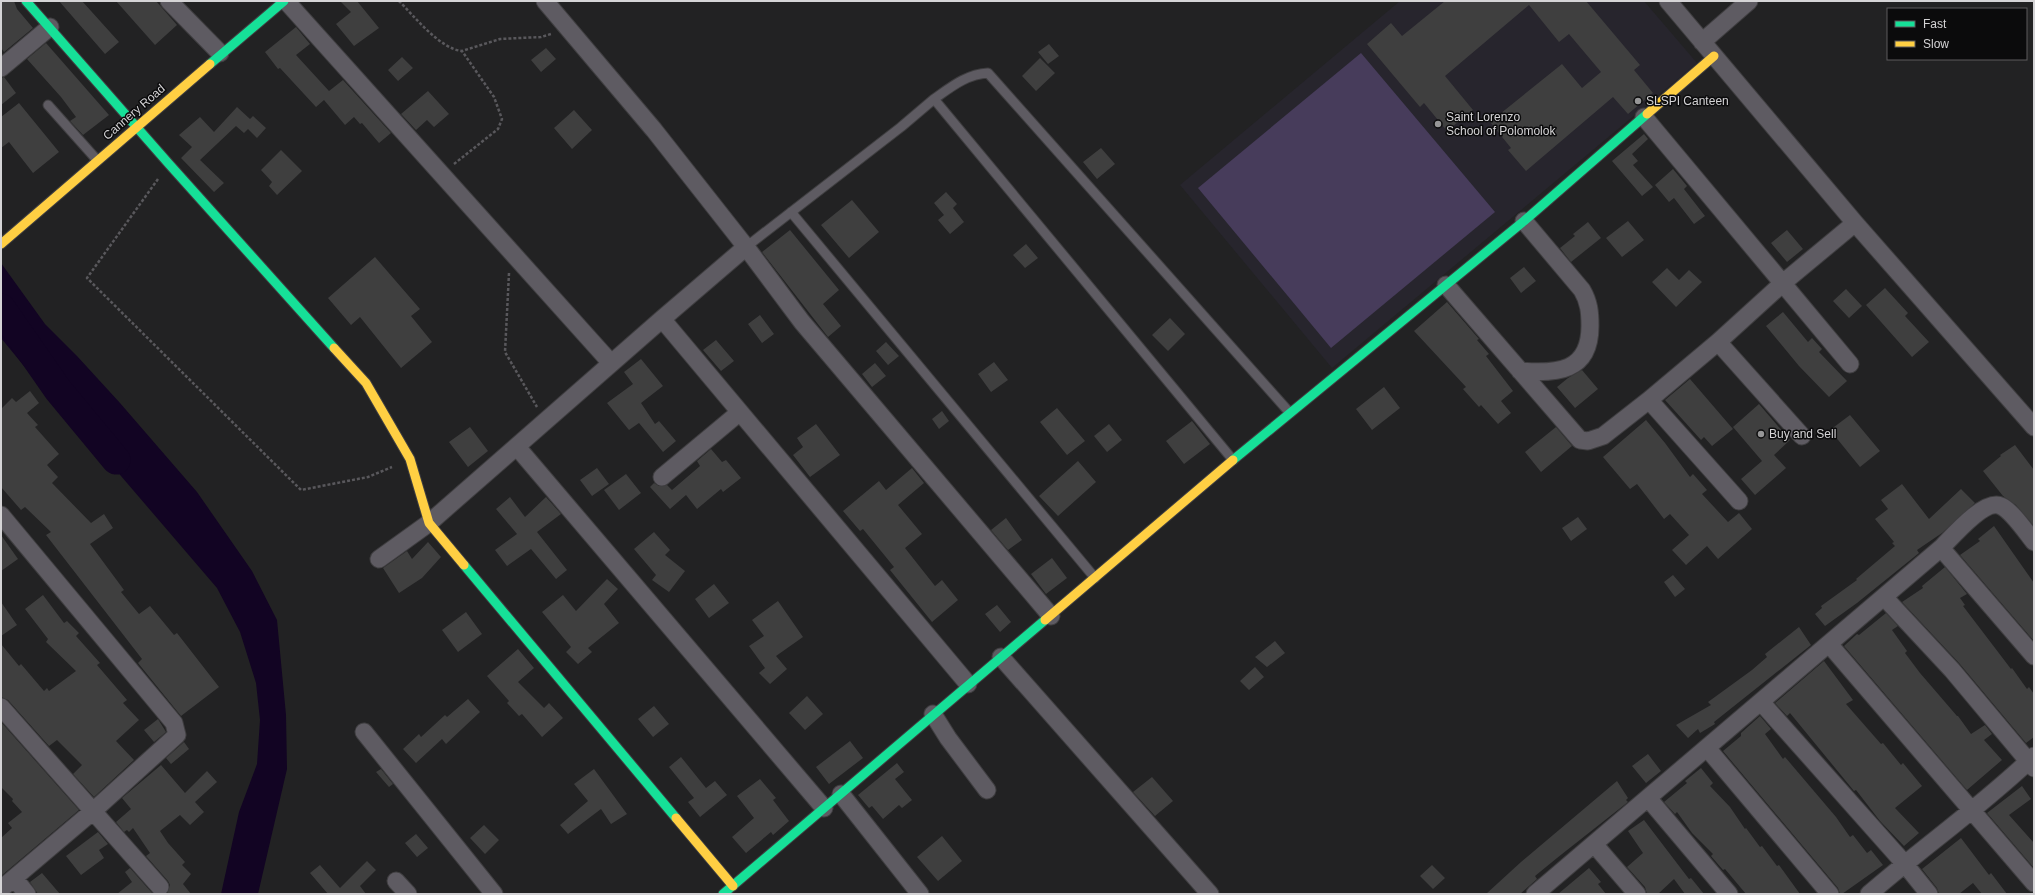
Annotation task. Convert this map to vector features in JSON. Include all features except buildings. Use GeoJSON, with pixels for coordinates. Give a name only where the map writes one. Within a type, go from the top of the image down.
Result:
{"type":"FeatureCollection","features":[{"type":"Feature","properties":{"kind":"street"},"geometry":{"type":"LineString","coordinates":[[26,1],[169,164],[366,383],[410,459],[429,523],[733,886]]}},
{"type":"Feature","properties":{"kind":"street"},"geometry":{"type":"LineString","coordinates":[[169,1],[220,54]]}},
{"type":"Feature","properties":{"kind":"street"},"geometry":{"type":"LineString","coordinates":[[285,1],[612,363]]}},
{"type":"Feature","properties":{"kind":"street","name":"Cannery Road"},"geometry":{"type":"LineString","coordinates":[[1,244],[220,54],[285,1]]}},
{"type":"Feature","properties":{"kind":"street"},"geometry":{"type":"LineString","coordinates":[[545,1],[654,130],[746,247],[802,322],[1051,616]]}},
{"type":"Feature","properties":{"kind":"street"},"geometry":{"type":"LineString","coordinates":[[1668,1],[1855,223],[2034,427]]}},
{"type":"Feature","properties":{"kind":"street"},"geometry":{"type":"LineString","coordinates":[[1702,42],[1749,1]]}},
{"type":"Feature","properties":{"kind":"street"},"geometry":{"type":"LineString","coordinates":[[1,68],[50,28]]}},
{"type":"Feature","properties":{"kind":"street"},"geometry":{"type":"LineString","coordinates":[[723,894],[1233,460],[1524,221],[1714,56]]}},
{"type":"Feature","properties":{"kind":"street"},"geometry":{"type":"LineString","coordinates":[[1644,117],[1784,282],[1850,364]]}},
{"type":"Feature","properties":{"kind":"street"},"geometry":{"type":"LineString","coordinates":[[1520,371],[1549,373],[1569,366],[1584,356],[1588,347],[1590,328],[1588,299],[1524,221]]}},
{"type":"Feature","properties":{"kind":"street"},"geometry":{"type":"LineString","coordinates":[[1446,285],[1580,440],[1588,441],[1603,436],[1649,400],[1718,342],[1784,282],[1855,223]]}},
{"type":"Feature","properties":{"kind":"street"},"geometry":{"type":"LineString","coordinates":[[379,559],[429,523],[746,247]]}},
{"type":"Feature","properties":{"kind":"street"},"geometry":{"type":"LineString","coordinates":[[662,319],[968,684]]}},
{"type":"Feature","properties":{"kind":"street"},"geometry":{"type":"LineString","coordinates":[[1718,342],[1802,436]]}},
{"type":"Feature","properties":{"kind":"street"},"geometry":{"type":"LineString","coordinates":[[1649,400],[1739,501]]}},
{"type":"Feature","properties":{"kind":"street"},"geometry":{"type":"LineString","coordinates":[[662,477],[740,412]]}},
{"type":"Feature","properties":{"kind":"street"},"geometry":{"type":"LineString","coordinates":[[517,447],[824,808]]}},
{"type":"Feature","properties":{"kind":"street"},"geometry":{"type":"LineString","coordinates":[[1536,894],[1941,548],[1965,524],[1987,506],[1993,504],[2001,506],[2007,510],[2034,542]]}},
{"type":"Feature","properties":{"kind":"street"},"geometry":{"type":"LineString","coordinates":[[1,515],[174,723],[177,729],[177,735],[168,745],[1,889]]}},
{"type":"Feature","properties":{"kind":"street"},"geometry":{"type":"LineString","coordinates":[[1941,548],[2034,656]]}},
{"type":"Feature","properties":{"kind":"street"},"geometry":{"type":"LineString","coordinates":[[1869,894],[1904,863],[2032,762],[1952,670],[1884,597]]}},
{"type":"Feature","properties":{"kind":"street"},"geometry":{"type":"LineString","coordinates":[[1829,644],[2034,883]]}},
{"type":"Feature","properties":{"kind":"street"},"geometry":{"type":"LineString","coordinates":[[1000,657],[1210,894]]}},
{"type":"Feature","properties":{"kind":"street"},"geometry":{"type":"LineString","coordinates":[[1761,702],[1904,863],[1929,894]]}},
{"type":"Feature","properties":{"kind":"street"},"geometry":{"type":"LineString","coordinates":[[1,707],[92,812],[160,887]]}},
{"type":"Feature","properties":{"kind":"street"},"geometry":{"type":"LineString","coordinates":[[933,714],[948,738],[987,790]]}},
{"type":"Feature","properties":{"kind":"street"},"geometry":{"type":"LineString","coordinates":[[364,732],[494,894]]}},
{"type":"Feature","properties":{"kind":"street"},"geometry":{"type":"LineString","coordinates":[[1707,748],[1830,894]]}},
{"type":"Feature","properties":{"kind":"street"},"geometry":{"type":"LineString","coordinates":[[841,794],[920,894]]}},
{"type":"Feature","properties":{"kind":"street"},"geometry":{"type":"LineString","coordinates":[[1648,798],[1729,894]]}},
{"type":"Feature","properties":{"kind":"street"},"geometry":{"type":"LineString","coordinates":[[1594,844],[1637,894]]}},
{"type":"Feature","properties":{"kind":"street"},"geometry":{"type":"LineString","coordinates":[[14,878],[27,894]]}},
{"type":"Feature","properties":{"kind":"street"},"geometry":{"type":"LineString","coordinates":[[396,881],[408,894]]}},
{"type":"Feature","properties":{"kind":"lane"},"geometry":{"type":"LineString","coordinates":[[746,247],[901,127],[934,99],[968,77],[978,73],[988,73],[1290,413]]}},
{"type":"Feature","properties":{"kind":"lane"},"geometry":{"type":"LineString","coordinates":[[934,99],[1233,460]]}},
{"type":"Feature","properties":{"kind":"lane"},"geometry":{"type":"LineString","coordinates":[[48,105],[97,160]]}},
{"type":"Feature","properties":{"kind":"lane"},"geometry":{"type":"LineString","coordinates":[[791,212],[1095,578]]}},
{"type":"Feature","properties":{"kind":"path"},"geometry":{"type":"LineString","coordinates":[[399,1],[443,44],[462,51],[494,97],[502,119],[498,129],[442,174]]}},
{"type":"Feature","properties":{"kind":"path"},"geometry":{"type":"LineString","coordinates":[[462,51],[500,39],[541,37],[568,28]]}},
{"type":"Feature","properties":{"kind":"path"},"geometry":{"type":"LineString","coordinates":[[169,164],[88,278],[301,490],[368,477],[410,459]]}},
{"type":"Feature","properties":{"kind":"path"},"geometry":{"type":"LineString","coordinates":[[510,250],[505,352],[545,422]]}},
{"type":"Feature","properties":{"kind":"shaded area","name":"Saint Lorenzo School of Polomolok"},"geometry":{"type":"Polygon","coordinates":[[[1400,1],[1644,1],[1697,63],[1332,368],[1180,185],[1400,1]]]}},
{"type":"Feature","properties":{"kind":"shaded area"},"geometry":{"type":"Polygon","coordinates":[[[1361,53],[1495,212],[1331,348],[1198,188],[1361,53]]]}},
{"type":"Feature","properties":{"kind":"shaded area"},"geometry":{"type":"Polygon","coordinates":[[[1,263],[45,324],[120,403],[197,492],[252,571],[277,620],[286,715],[287,769],[258,894],[221,894],[239,812],[257,764],[260,720],[256,683],[240,632],[217,588],[109,462],[90,430],[65,399],[37,382],[1,338],[1,263]]]}},
{"type":"Feature","properties":{"kind":"waterway"},"geometry":{"type":"LineString","coordinates":[[1,308],[58,390],[116,460]]}},
{"type":"Feature","properties":{"kind":"traffic: fast"},"geometry":{"type":"LineString","coordinates":[[26,1],[169,164],[334,348]]}},
{"type":"Feature","properties":{"kind":"traffic: fast"},"geometry":{"type":"LineString","coordinates":[[210,64],[284,1]]}},
{"type":"Feature","properties":{"kind":"traffic: fast"},"geometry":{"type":"LineString","coordinates":[[1233,460],[1524,221],[1647,114]]}},
{"type":"Feature","properties":{"kind":"traffic: fast"},"geometry":{"type":"LineString","coordinates":[[464,565],[676,818]]}},
{"type":"Feature","properties":{"kind":"traffic: fast"},"geometry":{"type":"LineString","coordinates":[[723,894],[1045,620]]}},
{"type":"Feature","properties":{"kind":"traffic: slow"},"geometry":{"type":"LineString","coordinates":[[1647,114],[1714,56]]}},
{"type":"Feature","properties":{"kind":"traffic: slow"},"geometry":{"type":"LineString","coordinates":[[1,244],[210,64]]}},
{"type":"Feature","properties":{"kind":"traffic: slow"},"geometry":{"type":"LineString","coordinates":[[334,348],[366,383],[410,459],[429,523],[464,565]]}},
{"type":"Feature","properties":{"kind":"traffic: slow"},"geometry":{"type":"LineString","coordinates":[[1045,620],[1233,460]]}},
{"type":"Feature","properties":{"kind":"traffic: slow"},"geometry":{"type":"LineString","coordinates":[[676,818],[733,886]]}},
{"type":"Feature","properties":{"kind":"place","name":"SLSPI Canteen"},"geometry":{"type":"Point","coordinates":[1638,101]}},
{"type":"Feature","properties":{"kind":"place","name":"Saint Lorenzo School of Polomolok"},"geometry":{"type":"Point","coordinates":[1438,124]}},
{"type":"Feature","properties":{"kind":"place","name":"Buy and Sell"},"geometry":{"type":"Point","coordinates":[1761,434]}}]}
